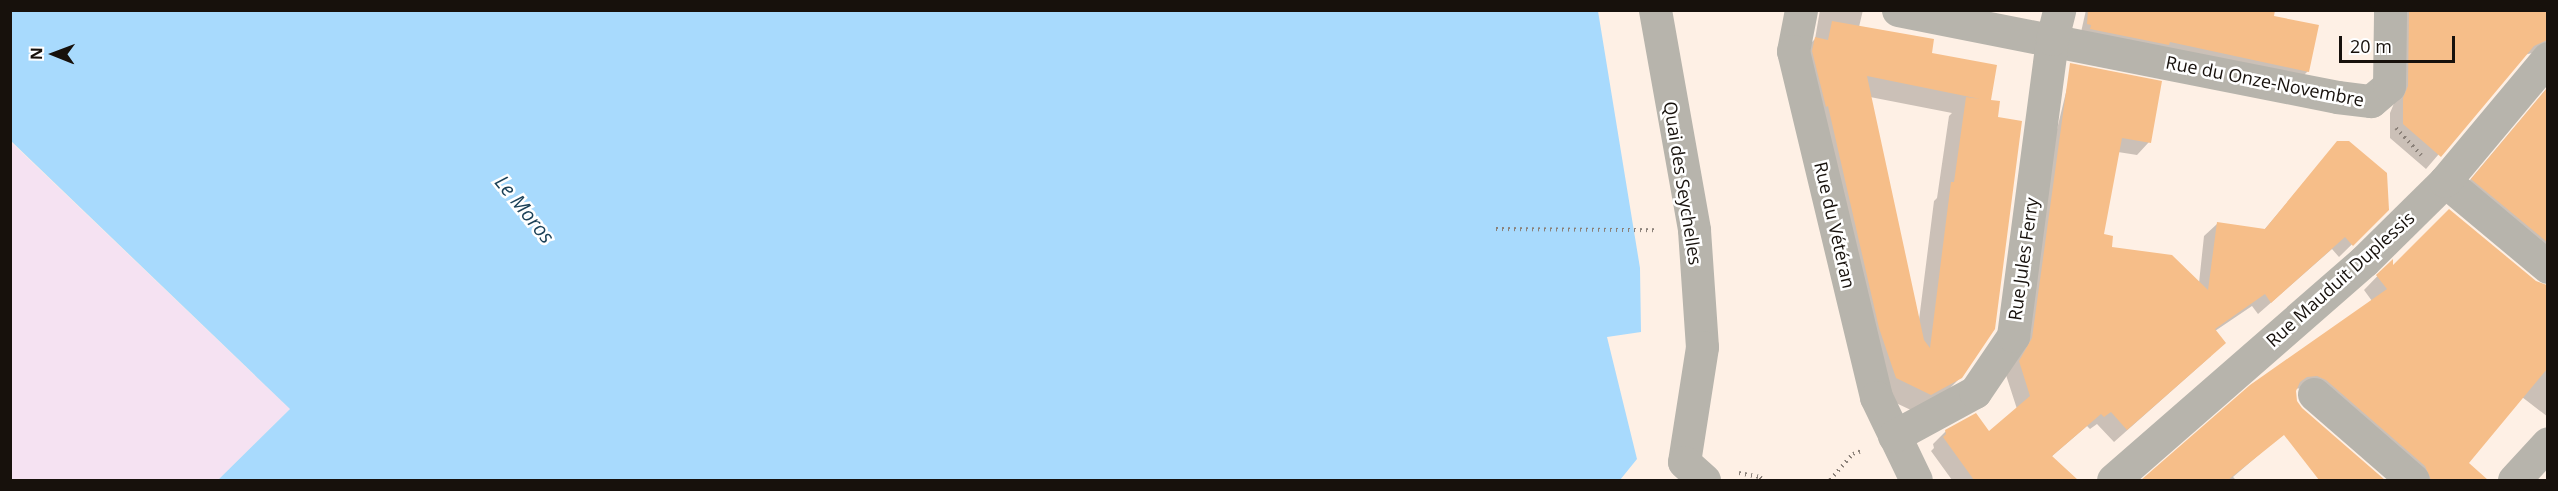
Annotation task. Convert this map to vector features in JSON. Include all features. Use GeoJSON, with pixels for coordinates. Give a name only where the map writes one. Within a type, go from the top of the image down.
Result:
{"type":"FeatureCollection","features":[{"type":"Feature","properties":{"kind":"street","name":"Quai des Seychelles"},"geometry":{"type":"LineString","coordinates":[[1655,10],[1694,230],[1702,347],[1686,474]]}},
{"type":"Feature","properties":{"kind":"street","name":"Rue du Vétéran"},"geometry":{"type":"LineString","coordinates":[[1801,10],[1793,51],[1876,397],[1894,436]]}},
{"type":"Feature","properties":{"kind":"street","name":"Rue du Onze-Novembre"},"geometry":{"type":"LineString","coordinates":[[1898,10],[2056,25],[2337,97],[2371,101]]}},
{"type":"Feature","properties":{"kind":"street"},"geometry":{"type":"LineString","coordinates":[[2371,101],[2389,86],[2390,10]]}},
{"type":"Feature","properties":{"kind":"street","name":"Rue Jules Ferry"},"geometry":{"type":"LineString","coordinates":[[1894,436],[1975,392],[2013,336],[2056,25]]}},
{"type":"Feature","properties":{"kind":"street","name":"Rue Mauduit Duplessis"},"geometry":{"type":"LineString","coordinates":[[2113,480],[2364,261],[2445,181],[2547,58]]}},
{"type":"Feature","properties":{"kind":"street"},"geometry":{"type":"LineString","coordinates":[[2445,181],[2547,267]]}},
{"type":"Feature","properties":{"kind":"street"},"geometry":{"type":"LineString","coordinates":[[2314,394],[2413,480]]}},
{"type":"Feature","properties":{"kind":"street"},"geometry":{"type":"LineString","coordinates":[[1894,436],[1916,480]]}},
{"type":"Feature","properties":{"kind":"street"},"geometry":{"type":"LineString","coordinates":[[2514,480],[2547,443]]}},
{"type":"Feature","properties":{"kind":"path","name":"Rue du Onze-Novembre"},"geometry":{"type":"LineString","coordinates":[[2371,101],[2445,181]]}},
{"type":"Feature","properties":{"kind":"path"},"geometry":{"type":"LineString","coordinates":[[1497,229],[1641,229]]}},
{"type":"Feature","properties":{"kind":"path"},"geometry":{"type":"LineString","coordinates":[[1830,480],[1853,454],[1894,436]]}},
{"type":"Feature","properties":{"kind":"shaded area"},"geometry":{"type":"Polygon","coordinates":[[[10,141],[290,409],[218,480],[11,480],[10,141]]]}},
{"type":"Feature","properties":{"kind":"water","name":"Le Moros"},"geometry":{"type":"Polygon","coordinates":[[[10,11],[1598,11],[1640,268],[1641,332],[1607,337],[1637,459],[1620,480],[218,480],[290,409],[11,141],[10,11]]]}},
{"type":"Feature","properties":{"kind":"building"},"geometry":{"type":"Polygon","coordinates":[[[2088,10],[2275,10],[2274,16],[2319,25],[2309,72],[2170,42],[2169,45],[2090,29],[2091,25],[2087,24],[2088,10]]]}},
{"type":"Feature","properties":{"kind":"building"},"geometry":{"type":"Polygon","coordinates":[[[2409,10],[2547,10],[2547,40],[2534,46],[2441,157],[2403,124],[2403,98],[2408,86],[2409,10]]]}},
{"type":"Feature","properties":{"kind":"building"},"geometry":{"type":"Polygon","coordinates":[[[1832,21],[1934,39],[1932,53],[1997,65],[1991,100],[2000,101],[1998,117],[2022,121],[1995,329],[1962,378],[1931,395],[1896,378],[1879,328],[1828,106],[1826,107],[1812,51],[1815,37],[1828,40],[1832,21]],[[1867,76],[1924,340],[1930,348],[1951,182],[1954,182],[1966,97],[1980,99],[1867,76]]]}},
{"type":"Feature","properties":{"kind":"building"},"geometry":{"type":"Polygon","coordinates":[[[2070,63],[2162,81],[2151,143],[2122,138],[2104,234],[2113,236],[2112,247],[2172,255],[2208,290],[2217,222],[2265,229],[2337,141],[2349,141],[2387,173],[2389,210],[2353,246],[2345,237],[2271,303],[2265,294],[2215,329],[2226,343],[2127,430],[2111,412],[2104,417],[2101,414],[2052,456],[2078,480],[1974,480],[1943,437],[1946,434],[1945,430],[1976,413],[1989,431],[2030,396],[2019,361],[2032,338],[2070,63]]]}},
{"type":"Feature","properties":{"kind":"building"},"geometry":{"type":"Polygon","coordinates":[[[2547,88],[2547,242],[2471,179],[2547,88]]]}},
{"type":"Feature","properties":{"kind":"building"},"geometry":{"type":"Polygon","coordinates":[[[2449,209],[2536,281],[2547,285],[2547,369],[2469,463],[2488,480],[2431,480],[2425,466],[2326,380],[2317,376],[2307,377],[2300,382],[2296,391],[2297,401],[2302,408],[2385,480],[2319,480],[2284,435],[2228,480],[2141,480],[2250,385],[2387,289],[2376,275],[2393,259],[2393,265],[2449,209]]]}}]}
